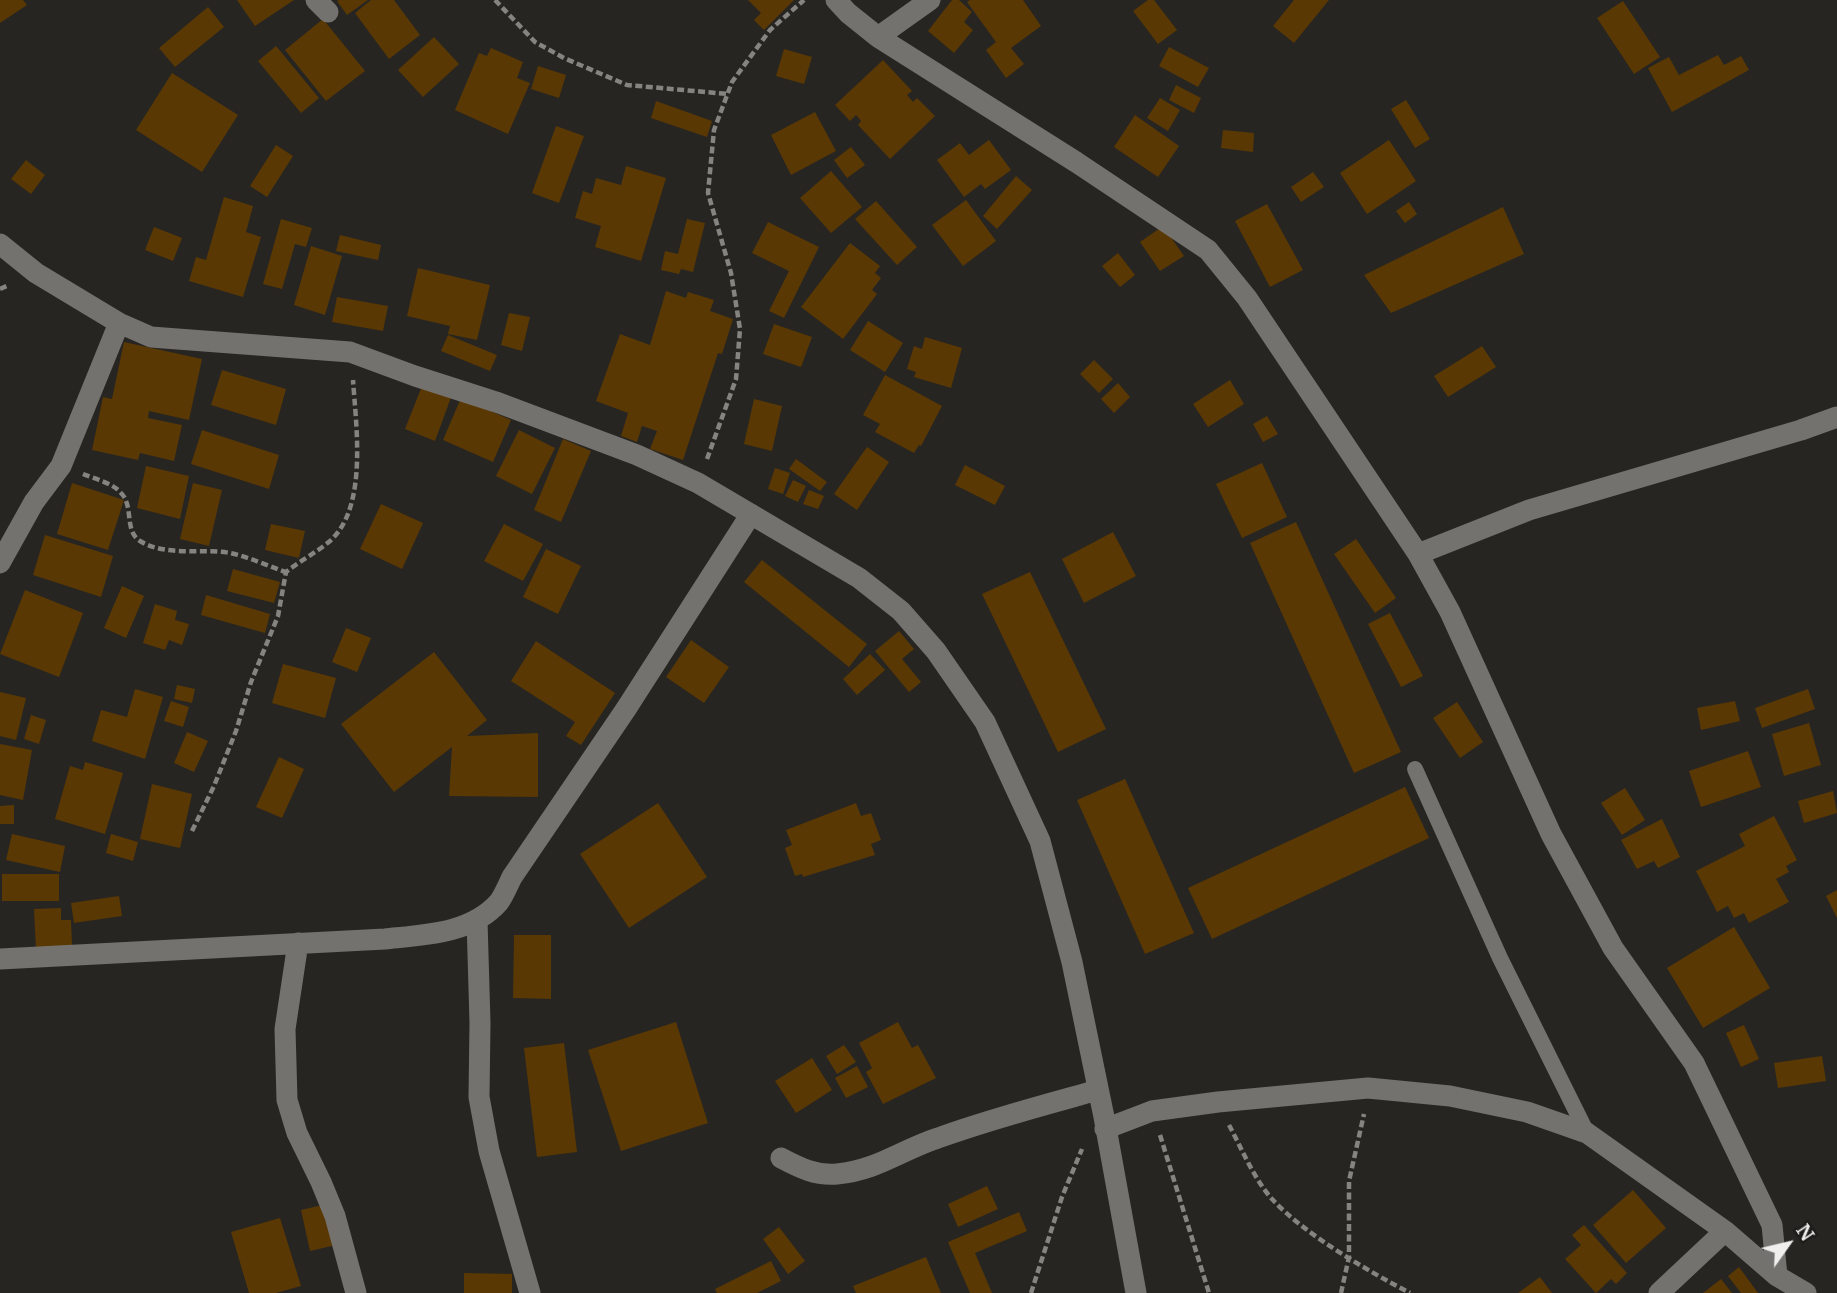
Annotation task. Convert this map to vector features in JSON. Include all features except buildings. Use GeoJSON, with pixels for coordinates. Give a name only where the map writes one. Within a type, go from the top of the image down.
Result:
{"type":"FeatureCollection","features":[{"type":"Feature","properties":{"kind":"street"},"geometry":{"type":"LineString","coordinates":[[836,0],[878,37],[1076,162],[1208,250],[1247,298],[1418,554],[1450,612],[1551,834],[1614,948],[1694,1063],[1772,1225],[1777,1276]]}},
{"type":"Feature","properties":{"kind":"street"},"geometry":{"type":"LineString","coordinates":[[878,37],[930,0]]}},
{"type":"Feature","properties":{"kind":"street"},"geometry":{"type":"LineString","coordinates":[[0,244],[36,273],[118,323],[151,337],[350,352],[612,446],[698,482],[859,578],[901,611],[936,651],[985,722],[1040,841],[1072,962],[1136,1293]]}},
{"type":"Feature","properties":{"kind":"street"},"geometry":{"type":"LineString","coordinates":[[0,563],[34,502],[61,466],[118,323]]}},
{"type":"Feature","properties":{"kind":"street"},"geometry":{"type":"LineString","coordinates":[[1418,554],[1529,510],[1837,417]]}},
{"type":"Feature","properties":{"kind":"street"},"geometry":{"type":"LineString","coordinates":[[0,960],[385,939],[442,933],[477,920],[499,902],[512,877],[626,709],[751,514]]}},
{"type":"Feature","properties":{"kind":"street"},"geometry":{"type":"LineString","coordinates":[[477,920],[479,1097],[488,1151],[530,1293]]}},
{"type":"Feature","properties":{"kind":"street"},"geometry":{"type":"LineString","coordinates":[[298,943],[285,1029],[287,1100],[297,1133],[335,1216],[356,1293]]}},
{"type":"Feature","properties":{"kind":"street"},"geometry":{"type":"LineString","coordinates":[[1105,1123],[1152,1111],[1218,1102],[1368,1088],[1450,1096],[1527,1112],[1587,1133],[1724,1231],[1777,1276],[1806,1293]]}},
{"type":"Feature","properties":{"kind":"street"},"geometry":{"type":"LineString","coordinates":[[781,1158],[807,1172],[836,1174],[878,1166],[931,1140],[973,1125],[1098,1090]]}},
{"type":"Feature","properties":{"kind":"street"},"geometry":{"type":"LineString","coordinates":[[1659,1293],[1724,1231]]}},
{"type":"Feature","properties":{"kind":"lane"},"geometry":{"type":"LineString","coordinates":[[1415,769],[1500,958],[1587,1133]]}},
{"type":"Feature","properties":{"kind":"path"},"geometry":{"type":"LineString","coordinates":[[495,0],[535,42],[564,58],[627,85],[728,94]]}},
{"type":"Feature","properties":{"kind":"path"},"geometry":{"type":"LineString","coordinates":[[698,482],[736,379],[740,329],[731,273],[708,194],[714,130],[732,82],[770,30],[804,0]]}},
{"type":"Feature","properties":{"kind":"path"},"geometry":{"type":"LineString","coordinates":[[192,831],[236,731],[250,682],[278,616],[286,572],[330,541],[343,525],[351,505],[356,473],[356,425],[350,352]]}},
{"type":"Feature","properties":{"kind":"path"},"geometry":{"type":"LineString","coordinates":[[61,466],[116,488],[123,494],[128,503],[131,528],[136,538],[143,543],[180,552],[229,553],[286,572]]}},
{"type":"Feature","properties":{"kind":"path"},"geometry":{"type":"LineString","coordinates":[[1341,1293],[1349,1257],[1349,1181],[1368,1088]]}},
{"type":"Feature","properties":{"kind":"path"},"geometry":{"type":"LineString","coordinates":[[1218,1102],[1271,1198],[1304,1229],[1410,1293]]}},
{"type":"Feature","properties":{"kind":"path"},"geometry":{"type":"LineString","coordinates":[[1152,1111],[1209,1293]]}},
{"type":"Feature","properties":{"kind":"path"},"geometry":{"type":"LineString","coordinates":[[1031,1293],[1062,1198],[1088,1135],[1105,1123]]}}]}
